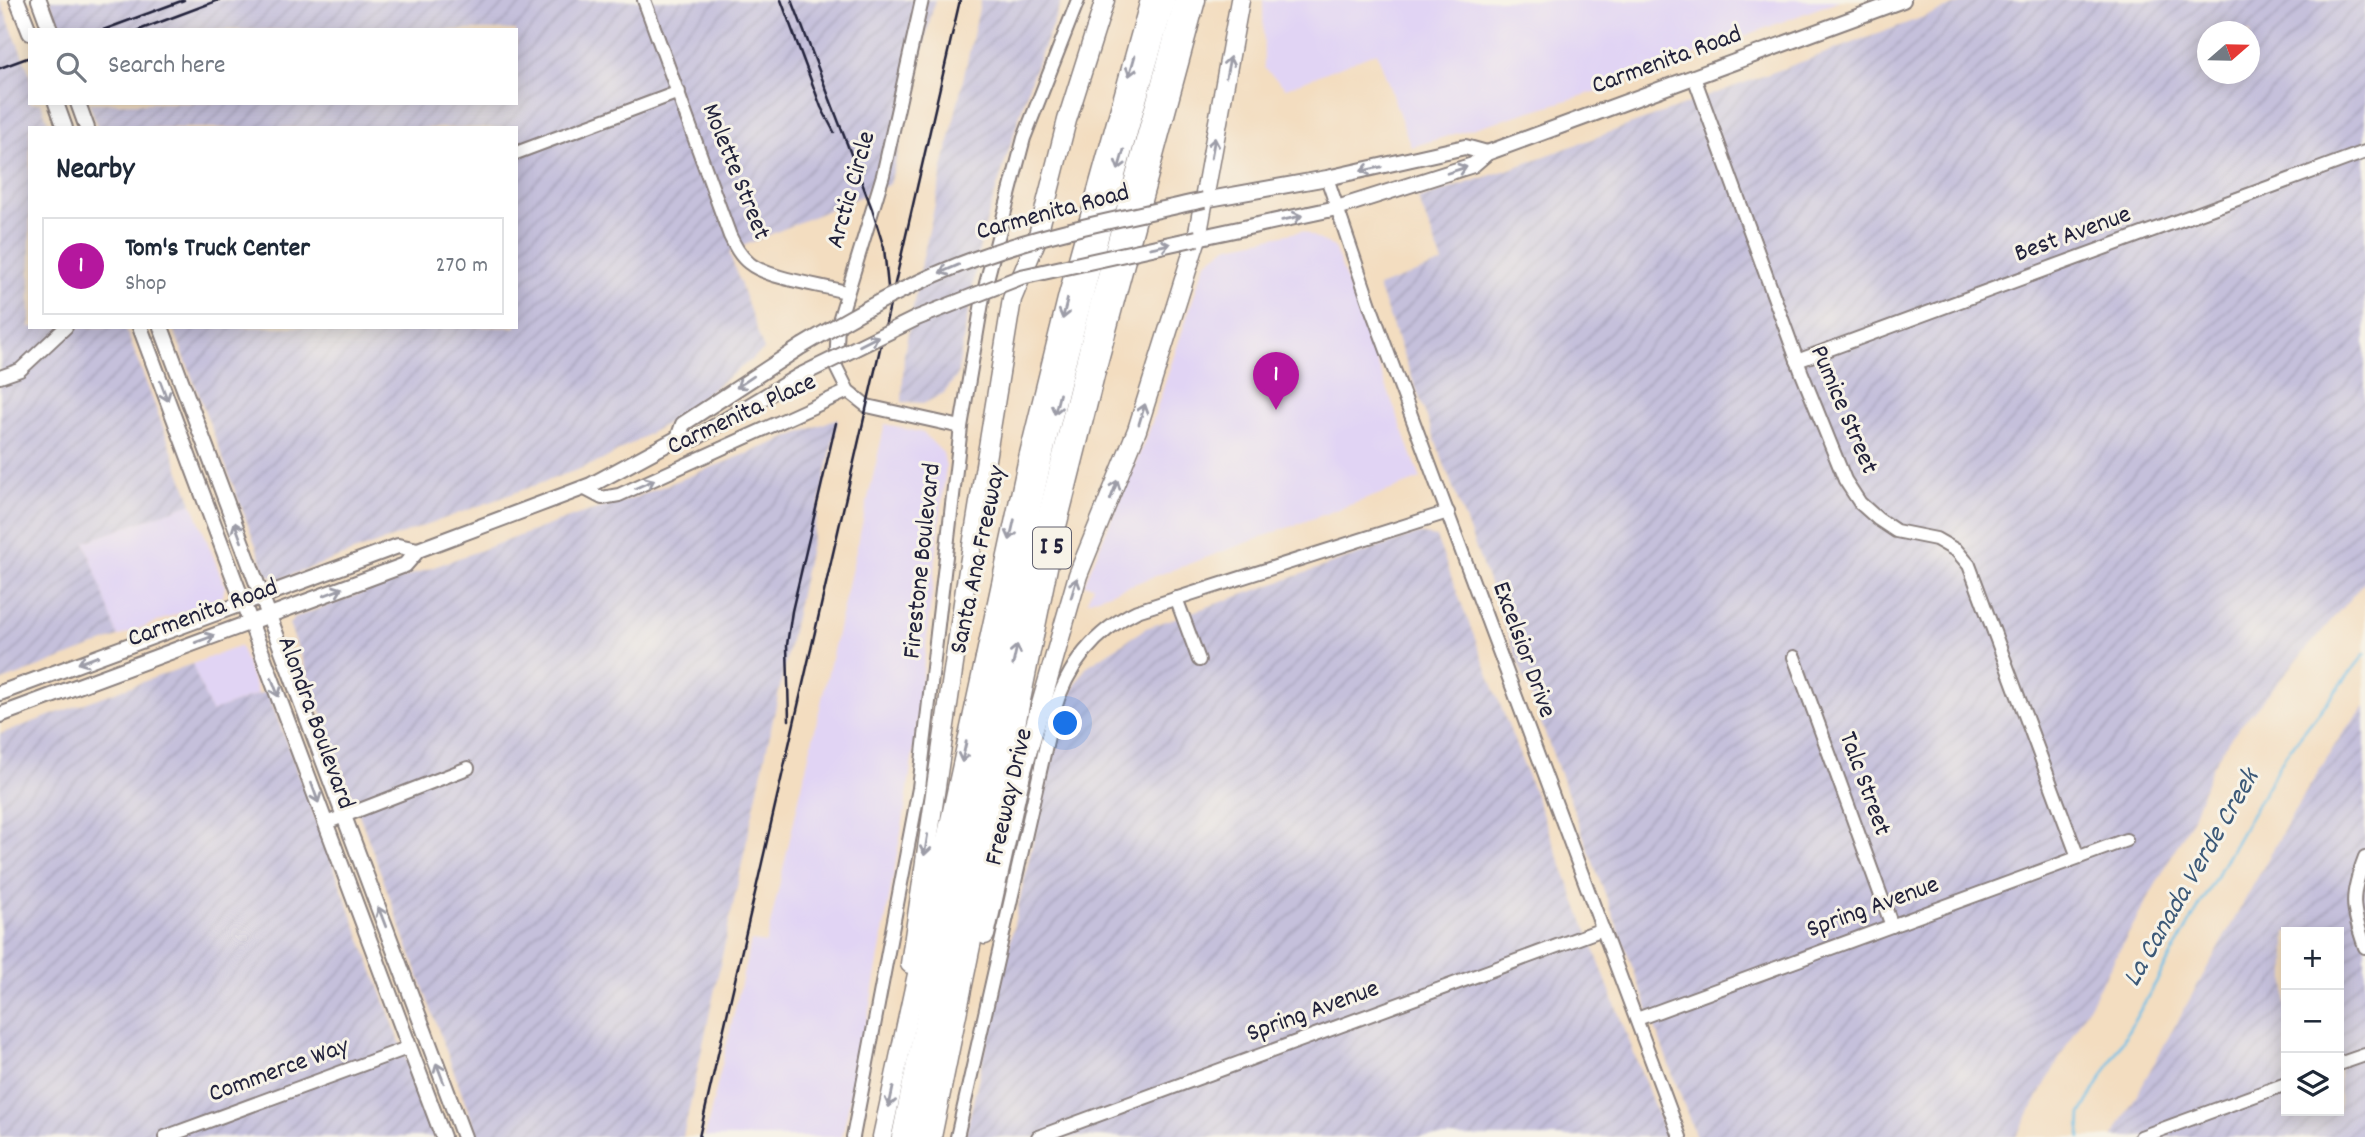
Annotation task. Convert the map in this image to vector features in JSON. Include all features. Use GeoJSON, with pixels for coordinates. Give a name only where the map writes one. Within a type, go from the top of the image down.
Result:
{"type":"FeatureCollection","features":[{"type":"Feature","properties":{"kind":"highway"},"geometry":{"type":"LineString","coordinates":[[900,1057],[915,916],[1012,299],[1037,239],[1067,120],[1105,0]]}},
{"type":"Feature","properties":{"kind":"highway","name":"Santa Ana Freeway"},"geometry":{"type":"LineString","coordinates":[[883,1137],[1032,445],[1068,295],[1150,0]]}},
{"type":"Feature","properties":{"kind":"highway"},"geometry":{"type":"LineString","coordinates":[[901,1137],[1012,595],[1044,455],[1097,246],[1166,0]]}},
{"type":"Feature","properties":{"kind":"highway"},"geometry":{"type":"LineString","coordinates":[[915,1137],[1028,594],[1106,279],[1184,0]]}},
{"type":"Feature","properties":{"kind":"highway","name":"I 5"},"geometry":{"type":"LineString","coordinates":[[932,1137],[1055,538],[1100,354],[1196,0]]}},
{"type":"Feature","properties":{"kind":"highway"},"geometry":{"type":"LineString","coordinates":[[938,1104],[983,945],[1021,774],[1055,650],[1078,575],[1137,430],[1197,238],[1240,0]]}},
{"type":"Feature","properties":{"kind":"main road"},"geometry":{"type":"LineString","coordinates":[[17,0],[28,28]]}},
{"type":"Feature","properties":{"kind":"main road"},"geometry":{"type":"LineString","coordinates":[[39,0],[49,28]]}},
{"type":"Feature","properties":{"kind":"main road","name":"Carmenita Road"},"geometry":{"type":"LineString","coordinates":[[0,715],[405,565],[418,550],[583,488],[639,461],[678,438],[694,439],[799,376],[917,318],[1021,277],[1337,208],[1473,164],[1487,153],[1694,77],[1869,6],[1903,0]]}},
{"type":"Feature","properties":{"kind":"main road"},"geometry":{"type":"LineString","coordinates":[[57,105],[64,126]]}},
{"type":"Feature","properties":{"kind":"main road"},"geometry":{"type":"LineString","coordinates":[[79,105],[86,126]]}},
{"type":"Feature","properties":{"kind":"main road","name":"Carmenita Road"},"geometry":{"type":"LineString","coordinates":[[678,438],[684,424],[859,312],[919,282],[979,257],[1037,239],[1204,200],[1326,178],[1465,147],[1487,153]]}},
{"type":"Feature","properties":{"kind":"main road","name":"Alondra Boulevard"},"geometry":{"type":"LineString","coordinates":[[141,329],[443,1137]]}},
{"type":"Feature","properties":{"kind":"main road","name":"Alondra Boulevard"},"geometry":{"type":"LineString","coordinates":[[162,329],[464,1137]]}},
{"type":"Feature","properties":{"kind":"main road","name":"Carmenita Road"},"geometry":{"type":"LineString","coordinates":[[0,693],[398,546],[418,550]]}},
{"type":"Feature","properties":{"kind":"main road"},"geometry":{"type":"LineString","coordinates":[[387,988],[406,981]]}},
{"type":"Feature","properties":{"kind":"street","name":"Molette Street"},"geometry":{"type":"LineString","coordinates":[[645,0],[738,252],[751,265],[768,272],[846,292]]}},
{"type":"Feature","properties":{"kind":"street","name":"Arctic Circle"},"geometry":{"type":"LineString","coordinates":[[848,391],[836,367],[838,324],[883,175],[922,0]]}},
{"type":"Feature","properties":{"kind":"street","name":"Firestone Boulevard"},"geometry":{"type":"LineString","coordinates":[[853,1137],[919,788],[961,427],[978,318],[1024,138],[1078,0]]}},
{"type":"Feature","properties":{"kind":"street","name":"Pumice Street"},"geometry":{"type":"LineString","coordinates":[[1694,77],[1797,361],[1845,480],[1860,503],[1896,530],[1936,539],[1957,551],[1974,573],[2078,857]]}},
{"type":"Feature","properties":{"kind":"street"},"geometry":{"type":"LineString","coordinates":[[518,152],[679,92]]}},
{"type":"Feature","properties":{"kind":"street","name":"Best Avenue"},"geometry":{"type":"LineString","coordinates":[[1797,361],[2365,152]]}},
{"type":"Feature","properties":{"kind":"street","name":"Excelsior Drive"},"geometry":{"type":"LineString","coordinates":[[1326,178],[1680,1137]]}},
{"type":"Feature","properties":{"kind":"street"},"geometry":{"type":"LineString","coordinates":[[0,377],[20,369],[64,329]]}},
{"type":"Feature","properties":{"kind":"street","name":"Carmenita Place"},"geometry":{"type":"LineString","coordinates":[[583,488],[602,498],[619,495],[848,391],[867,406],[961,427]]}},
{"type":"Feature","properties":{"kind":"street","name":"Freeway Drive"},"geometry":{"type":"LineString","coordinates":[[957,1137],[1059,692],[1075,663],[1107,629],[1137,611],[1448,512]]}},
{"type":"Feature","properties":{"kind":"street"},"geometry":{"type":"LineString","coordinates":[[1176,598],[1199,660]]}},
{"type":"Feature","properties":{"kind":"street","name":"Talc Street"},"geometry":{"type":"LineString","coordinates":[[1794,657],[1892,926]]}},
{"type":"Feature","properties":{"kind":"street"},"geometry":{"type":"LineString","coordinates":[[326,823],[468,768]]}},
{"type":"Feature","properties":{"kind":"street","name":"Spring Avenue"},"geometry":{"type":"LineString","coordinates":[[1636,1019],[2126,840]]}},
{"type":"Feature","properties":{"kind":"street"},"geometry":{"type":"LineString","coordinates":[[2365,857],[2352,897],[2353,913],[2365,947]]}},
{"type":"Feature","properties":{"kind":"street","name":"Spring Avenue"},"geometry":{"type":"LineString","coordinates":[[1038,1137],[1603,929]]}},
{"type":"Feature","properties":{"kind":"street","name":"Commerce Way"},"geometry":{"type":"LineString","coordinates":[[165,1137],[410,1047]]}},
{"type":"Feature","properties":{"kind":"street"},"geometry":{"type":"LineString","coordinates":[[2344,1062],[2365,1055]]}},
{"type":"Feature","properties":{"kind":"street"},"geometry":{"type":"LineString","coordinates":[[2141,1137],[2281,1086]]}},
{"type":"Feature","properties":{"kind":"shaded area"},"geometry":{"type":"Polygon","coordinates":[[[0,0],[28,69],[28,105],[42,105],[49,126],[28,126],[28,329],[126,329],[192,503],[85,542],[118,637],[0,682],[0,0]]]}},
{"type":"Feature","properties":{"kind":"shaded area"},"geometry":{"type":"Polygon","coordinates":[[[50,0],[935,0],[890,184],[729,252],[764,350],[669,422],[601,461],[280,579],[267,575],[174,329],[518,329],[518,126],[97,126],[90,105],[518,105],[518,28],[60,28],[50,0]]]}},
{"type":"Feature","properties":{"kind":"shaded area"},"geometry":{"type":"Polygon","coordinates":[[[981,0],[1062,0],[1031,79],[981,239],[957,376],[944,393],[925,403],[902,402],[904,354],[921,266],[981,0]]]}},
{"type":"Feature","properties":{"kind":"shaded area"},"geometry":{"type":"Polygon","coordinates":[[[1263,0],[1840,0],[1598,91],[1411,147],[1377,52],[1286,88],[1264,68],[1263,0]]]}},
{"type":"Feature","properties":{"kind":"shaded area"},"geometry":{"type":"Polygon","coordinates":[[[1970,0],[2365,0],[2365,581],[2230,738],[2213,765],[2192,819],[2016,1137],[1696,1137],[1378,287],[1443,263],[1418,199],[1510,169],[1970,0]]]}},
{"type":"Feature","properties":{"kind":"shaded area"},"geometry":{"type":"Polygon","coordinates":[[[1302,231],[1334,247],[1421,479],[1087,601],[1093,586],[1084,584],[1149,431],[1205,263],[1226,247],[1302,231]]]}},
{"type":"Feature","properties":{"kind":"shaded area"},"geometry":{"type":"Polygon","coordinates":[[[838,418],[683,1137],[478,1137],[289,624],[296,617],[577,515],[631,499],[838,418]]]}},
{"type":"Feature","properties":{"kind":"shaded area"},"geometry":{"type":"Polygon","coordinates":[[[885,424],[923,433],[943,453],[946,467],[917,726],[904,816],[870,1006],[842,1137],[705,1137],[751,941],[766,943],[885,424]]]}},
{"type":"Feature","properties":{"kind":"shaded area"},"geometry":{"type":"Polygon","coordinates":[[[192,503],[225,586],[223,596],[118,637],[85,542],[192,503]]]}},
{"type":"Feature","properties":{"kind":"shaded area"},"geometry":{"type":"Polygon","coordinates":[[[1418,534],[1436,537],[1666,1137],[965,1137],[1065,703],[1086,667],[1146,628],[1418,534]]]}},
{"type":"Feature","properties":{"kind":"shaded area"},"geometry":{"type":"Polygon","coordinates":[[[240,646],[258,694],[211,712],[192,664],[240,646]]]}},
{"type":"Feature","properties":{"kind":"shaded area"},"geometry":{"type":"Polygon","coordinates":[[[192,664],[211,712],[267,691],[436,1137],[0,1137],[0,734],[192,664]]]}},
{"type":"Feature","properties":{"kind":"shaded area"},"geometry":{"type":"Polygon","coordinates":[[[2365,707],[2365,1137],[2113,1137],[2299,803],[2340,737],[2365,707]]]}},
{"type":"Feature","properties":{"kind":"waterway","name":"La Canada Verde Creek"},"geometry":{"type":"LineString","coordinates":[[2080,1137],[2081,1114],[2286,754],[2365,654]]}},
{"type":"Feature","properties":{"kind":"railway"},"geometry":{"type":"LineString","coordinates":[[108,28],[184,0]]}},
{"type":"Feature","properties":{"kind":"railway"},"geometry":{"type":"LineString","coordinates":[[144,28],[219,0]]}},
{"type":"Feature","properties":{"kind":"railway"},"geometry":{"type":"LineString","coordinates":[[781,0],[821,107],[834,132]]}},
{"type":"Feature","properties":{"kind":"railway"},"geometry":{"type":"LineString","coordinates":[[792,0],[872,209],[884,248],[888,287]]}},
{"type":"Feature","properties":{"kind":"railway"},"geometry":{"type":"LineString","coordinates":[[699,1137],[960,0]]}},
{"type":"Feature","properties":{"kind":"railway"},"geometry":{"type":"LineString","coordinates":[[0,68],[28,58]]}},
{"type":"Feature","properties":{"kind":"railway"},"geometry":{"type":"LineString","coordinates":[[789,720],[787,645],[792,611],[836,423]]}},
{"type":"Feature","properties":{"kind":"place","name":"Tom's Truck Center"},"geometry":{"type":"Point","coordinates":[1276,410]}}]}
